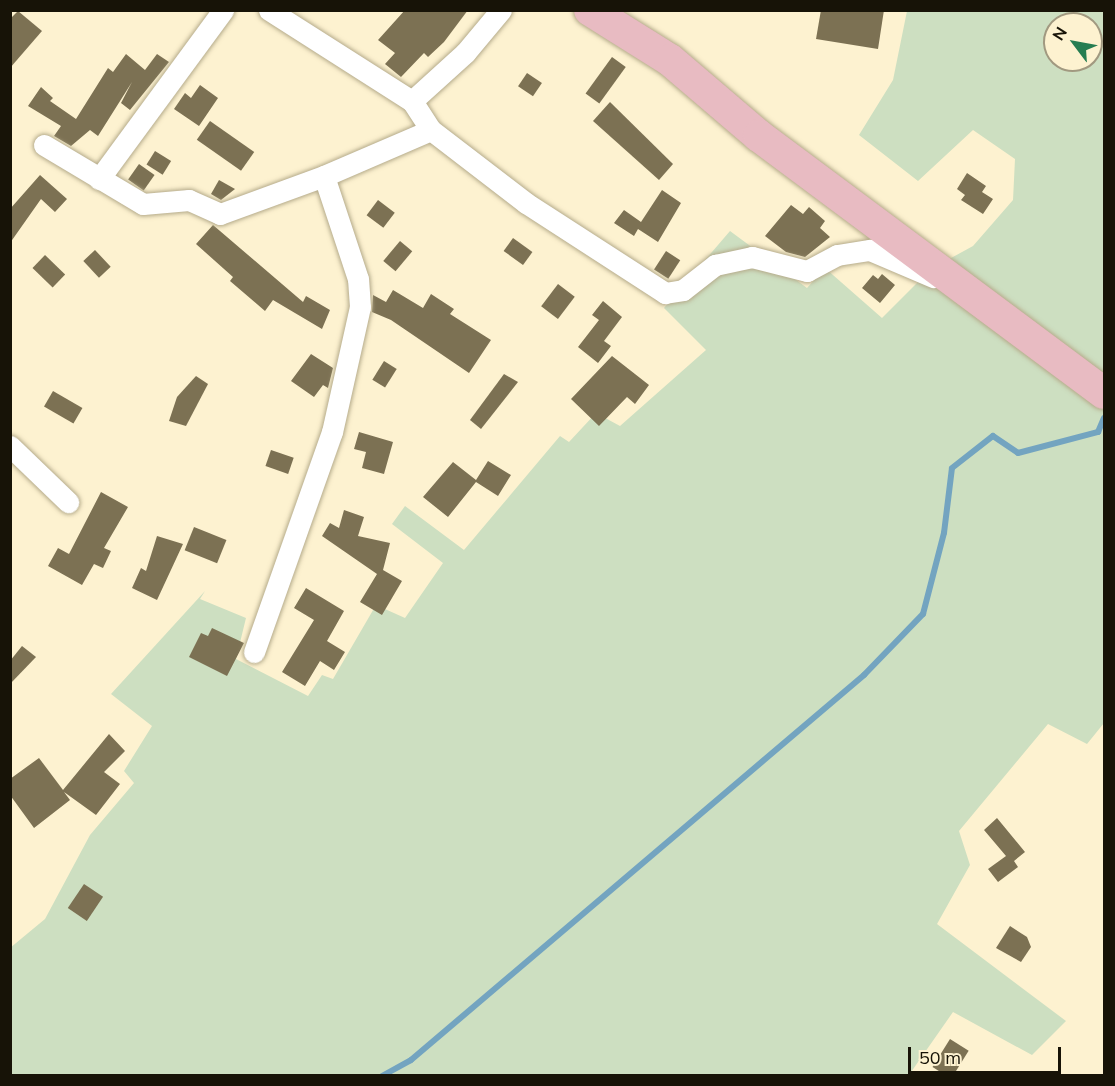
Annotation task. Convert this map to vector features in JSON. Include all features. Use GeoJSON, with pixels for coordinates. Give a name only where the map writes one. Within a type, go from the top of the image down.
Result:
{"type":"FeatureCollection","features":[{"type":"Feature","properties":{"kind":"main road"},"geometry":{"type":"LineString","coordinates":[[590,10],[669,60],[759,136],[1104,392]]}},
{"type":"Feature","properties":{"kind":"street"},"geometry":{"type":"LineString","coordinates":[[99,179],[223,10]]}},
{"type":"Feature","properties":{"kind":"street"},"geometry":{"type":"LineString","coordinates":[[269,10],[412,101],[431,130],[526,203],[665,293],[682,290],[719,263],[752,257],[807,271],[837,255],[870,250],[969,293]]}},
{"type":"Feature","properties":{"kind":"street"},"geometry":{"type":"LineString","coordinates":[[412,101],[465,52],[501,10]]}},
{"type":"Feature","properties":{"kind":"street"},"geometry":{"type":"LineString","coordinates":[[44,145],[143,204],[189,200],[220,214],[324,176],[431,130]]}},
{"type":"Feature","properties":{"kind":"street"},"geometry":{"type":"LineString","coordinates":[[254,652],[332,432],[360,307],[358,279],[324,176]]}},
{"type":"Feature","properties":{"kind":"street"},"geometry":{"type":"LineString","coordinates":[[10,446],[27,467],[68,502]]}},
{"type":"Feature","properties":{"kind":"green space"},"geometry":{"type":"Polygon","coordinates":[[[907,11],[1104,11],[1104,723],[1087,744],[1048,724],[959,831],[970,865],[937,924],[1066,1021],[1032,1055],[953,1012],[909,1075],[11,1075],[10,948],[45,919],[90,835],[134,783],[124,771],[152,726],[111,694],[205,591],[200,599],[246,618],[236,659],[308,696],[322,675],[333,679],[376,605],[405,618],[443,563],[392,524],[405,506],[464,550],[560,436],[569,442],[596,413],[620,426],[706,350],[664,308],[730,231],[807,288],[825,268],[882,318],[931,269],[973,246],[1013,200],[1015,159],[973,130],[918,181],[859,135],[893,80],[907,11]]]}},
{"type":"Feature","properties":{"kind":"building"},"geometry":{"type":"Polygon","coordinates":[[[405,10],[468,10],[444,42],[428,57],[424,53],[401,77],[385,64],[395,53],[378,40],[405,10]]]}},
{"type":"Feature","properties":{"kind":"building"},"geometry":{"type":"Polygon","coordinates":[[[821,10],[884,10],[878,49],[816,39],[821,10]]]}},
{"type":"Feature","properties":{"kind":"building"},"geometry":{"type":"Polygon","coordinates":[[[18,11],[42,31],[10,68],[10,19],[18,11]]]}},
{"type":"Feature","properties":{"kind":"building"},"geometry":{"type":"Polygon","coordinates":[[[126,54],[145,70],[157,54],[169,62],[130,110],[121,103],[132,82],[98,136],[90,130],[71,146],[54,136],[61,126],[28,106],[41,87],[53,98],[50,101],[76,119],[108,68],[113,72],[126,54]]]}},
{"type":"Feature","properties":{"kind":"building"},"geometry":{"type":"Polygon","coordinates":[[[612,57],[626,67],[599,103],[586,93],[612,57]]]}},
{"type":"Feature","properties":{"kind":"building"},"geometry":{"type":"Polygon","coordinates":[[[527,73],[542,83],[533,96],[518,86],[527,73]]]}},
{"type":"Feature","properties":{"kind":"building"},"geometry":{"type":"Polygon","coordinates":[[[200,85],[218,98],[199,126],[174,109],[185,93],[191,98],[200,85]]]}},
{"type":"Feature","properties":{"kind":"building"},"geometry":{"type":"Polygon","coordinates":[[[610,102],[673,164],[659,180],[593,121],[610,102]]]}},
{"type":"Feature","properties":{"kind":"building"},"geometry":{"type":"Polygon","coordinates":[[[210,121],[254,152],[241,171],[197,140],[210,121]]]}},
{"type":"Feature","properties":{"kind":"building"},"geometry":{"type":"Polygon","coordinates":[[[155,151],[171,161],[163,175],[147,165],[155,151]]]}},
{"type":"Feature","properties":{"kind":"building"},"geometry":{"type":"Polygon","coordinates":[[[139,164],[155,175],[144,190],[128,180],[139,164]]]}},
{"type":"Feature","properties":{"kind":"building"},"geometry":{"type":"Polygon","coordinates":[[[967,173],[986,186],[982,192],[993,199],[983,214],[961,200],[965,195],[957,189],[967,173]]]}},
{"type":"Feature","properties":{"kind":"building"},"geometry":{"type":"Polygon","coordinates":[[[40,175],[67,199],[55,212],[41,199],[10,243],[10,209],[40,175]]]}},
{"type":"Feature","properties":{"kind":"building"},"geometry":{"type":"Polygon","coordinates":[[[219,180],[235,189],[221,200],[211,194],[219,180]]]}},
{"type":"Feature","properties":{"kind":"building"},"geometry":{"type":"Polygon","coordinates":[[[662,190],[681,203],[658,242],[638,229],[634,236],[614,223],[624,210],[641,222],[662,190]]]}},
{"type":"Feature","properties":{"kind":"building"},"geometry":{"type":"Polygon","coordinates":[[[378,200],[395,213],[383,228],[367,215],[378,200]]]}},
{"type":"Feature","properties":{"kind":"building"},"geometry":{"type":"Polygon","coordinates":[[[791,205],[803,214],[809,207],[825,221],[820,228],[830,237],[805,257],[786,252],[765,236],[791,205]]]}},
{"type":"Feature","properties":{"kind":"building"},"geometry":{"type":"Polygon","coordinates":[[[213,225],[303,302],[306,296],[330,310],[322,329],[273,300],[265,311],[230,281],[233,277],[196,244],[213,225]]]}},
{"type":"Feature","properties":{"kind":"building"},"geometry":{"type":"Polygon","coordinates":[[[513,238],[532,252],[523,265],[504,251],[513,238]]]}},
{"type":"Feature","properties":{"kind":"building"},"geometry":{"type":"Polygon","coordinates":[[[400,241],[412,251],[396,271],[383,261],[400,241]]]}},
{"type":"Feature","properties":{"kind":"building"},"geometry":{"type":"Polygon","coordinates":[[[95,250],[111,267],[99,278],[83,261],[95,250]]]}},
{"type":"Feature","properties":{"kind":"building"},"geometry":{"type":"Polygon","coordinates":[[[666,251],[680,260],[668,279],[654,269],[666,251]]]}},
{"type":"Feature","properties":{"kind":"building"},"geometry":{"type":"Polygon","coordinates":[[[45,255],[65,274],[53,287],[32,268],[45,255]]]}},
{"type":"Feature","properties":{"kind":"building"},"geometry":{"type":"Polygon","coordinates":[[[882,274],[895,285],[880,303],[862,288],[873,275],[878,279],[882,274]]]}},
{"type":"Feature","properties":{"kind":"building"},"geometry":{"type":"Polygon","coordinates":[[[558,284],[575,297],[558,319],[541,306],[558,284]]]}},
{"type":"Feature","properties":{"kind":"building"},"geometry":{"type":"Polygon","coordinates":[[[393,290],[423,308],[431,294],[454,309],[450,314],[491,340],[469,373],[391,320],[372,312],[373,295],[386,302],[393,290]]]}},
{"type":"Feature","properties":{"kind":"building"},"geometry":{"type":"Polygon","coordinates":[[[603,301],[622,317],[604,341],[611,346],[598,363],[578,347],[599,320],[592,315],[603,301]]]}},
{"type":"Feature","properties":{"kind":"building"},"geometry":{"type":"Polygon","coordinates":[[[311,354],[333,368],[328,388],[323,385],[314,397],[291,381],[311,354]]]}},
{"type":"Feature","properties":{"kind":"building"},"geometry":{"type":"Polygon","coordinates":[[[612,356],[649,385],[635,404],[627,397],[599,426],[571,399],[612,356]]]}},
{"type":"Feature","properties":{"kind":"building"},"geometry":{"type":"Polygon","coordinates":[[[384,361],[397,369],[385,388],[372,380],[384,361]]]}},
{"type":"Feature","properties":{"kind":"building"},"geometry":{"type":"Polygon","coordinates":[[[504,374],[518,382],[481,429],[470,420],[504,374]]]}},
{"type":"Feature","properties":{"kind":"building"},"geometry":{"type":"Polygon","coordinates":[[[196,376],[208,384],[186,426],[169,421],[177,397],[196,376]]]}},
{"type":"Feature","properties":{"kind":"building"},"geometry":{"type":"Polygon","coordinates":[[[53,391],[82,408],[73,424],[44,407],[53,391]]]}},
{"type":"Feature","properties":{"kind":"building"},"geometry":{"type":"Polygon","coordinates":[[[359,432],[393,442],[384,474],[362,468],[366,452],[354,449],[359,432]]]}},
{"type":"Feature","properties":{"kind":"building"},"geometry":{"type":"Polygon","coordinates":[[[271,450],[294,458],[288,474],[265,466],[271,450]]]}},
{"type":"Feature","properties":{"kind":"building"},"geometry":{"type":"Polygon","coordinates":[[[488,461],[511,475],[498,496],[476,482],[448,517],[423,497],[453,462],[476,480],[488,461]]]}},
{"type":"Feature","properties":{"kind":"building"},"geometry":{"type":"Polygon","coordinates":[[[101,492],[128,507],[104,548],[111,551],[103,568],[94,564],[82,585],[48,566],[58,548],[69,554],[101,492]]]}},
{"type":"Feature","properties":{"kind":"building"},"geometry":{"type":"Polygon","coordinates":[[[344,510],[364,517],[358,536],[390,543],[383,570],[402,581],[382,615],[360,602],[377,574],[322,536],[330,523],[339,528],[344,510]]]}},
{"type":"Feature","properties":{"kind":"building"},"geometry":{"type":"Polygon","coordinates":[[[194,527],[226,540],[217,563],[185,550],[194,527]]]}},
{"type":"Feature","properties":{"kind":"building"},"geometry":{"type":"Polygon","coordinates":[[[157,536],[183,544],[157,600],[132,588],[141,568],[146,571],[157,536]]]}},
{"type":"Feature","properties":{"kind":"building"},"geometry":{"type":"Polygon","coordinates":[[[306,588],[344,611],[327,641],[345,652],[334,670],[320,661],[305,686],[282,672],[314,620],[294,608],[306,588]]]}},
{"type":"Feature","properties":{"kind":"building"},"geometry":{"type":"Polygon","coordinates":[[[212,628],[244,643],[227,676],[189,657],[201,633],[208,636],[212,628]]]}},
{"type":"Feature","properties":{"kind":"building"},"geometry":{"type":"Polygon","coordinates":[[[22,646],[36,657],[10,684],[10,661],[22,646]]]}},
{"type":"Feature","properties":{"kind":"building"},"geometry":{"type":"Polygon","coordinates":[[[109,734],[125,751],[104,772],[120,784],[96,815],[64,792],[70,800],[34,828],[10,795],[10,779],[39,758],[63,790],[109,734]]]}},
{"type":"Feature","properties":{"kind":"building"},"geometry":{"type":"Polygon","coordinates":[[[997,818],[1025,852],[1014,861],[1018,867],[998,882],[988,869],[1006,856],[984,830],[997,818]]]}},
{"type":"Feature","properties":{"kind":"building"},"geometry":{"type":"Polygon","coordinates":[[[84,884],[103,897],[87,921],[68,908],[84,884]]]}},
{"type":"Feature","properties":{"kind":"building"},"geometry":{"type":"Polygon","coordinates":[[[1010,926],[1027,937],[1031,947],[1021,962],[996,948],[1010,926]]]}},
{"type":"Feature","properties":{"kind":"building"},"geometry":{"type":"Polygon","coordinates":[[[950,1039],[969,1051],[953,1076],[947,1076],[933,1067],[950,1039]]]}},
{"type":"Feature","properties":{"kind":"waterway"},"geometry":{"type":"LineString","coordinates":[[382,1076],[411,1060],[864,675],[923,614],[944,533],[952,468],[993,436],[1018,453],[1098,432],[1104,418]]}}]}
